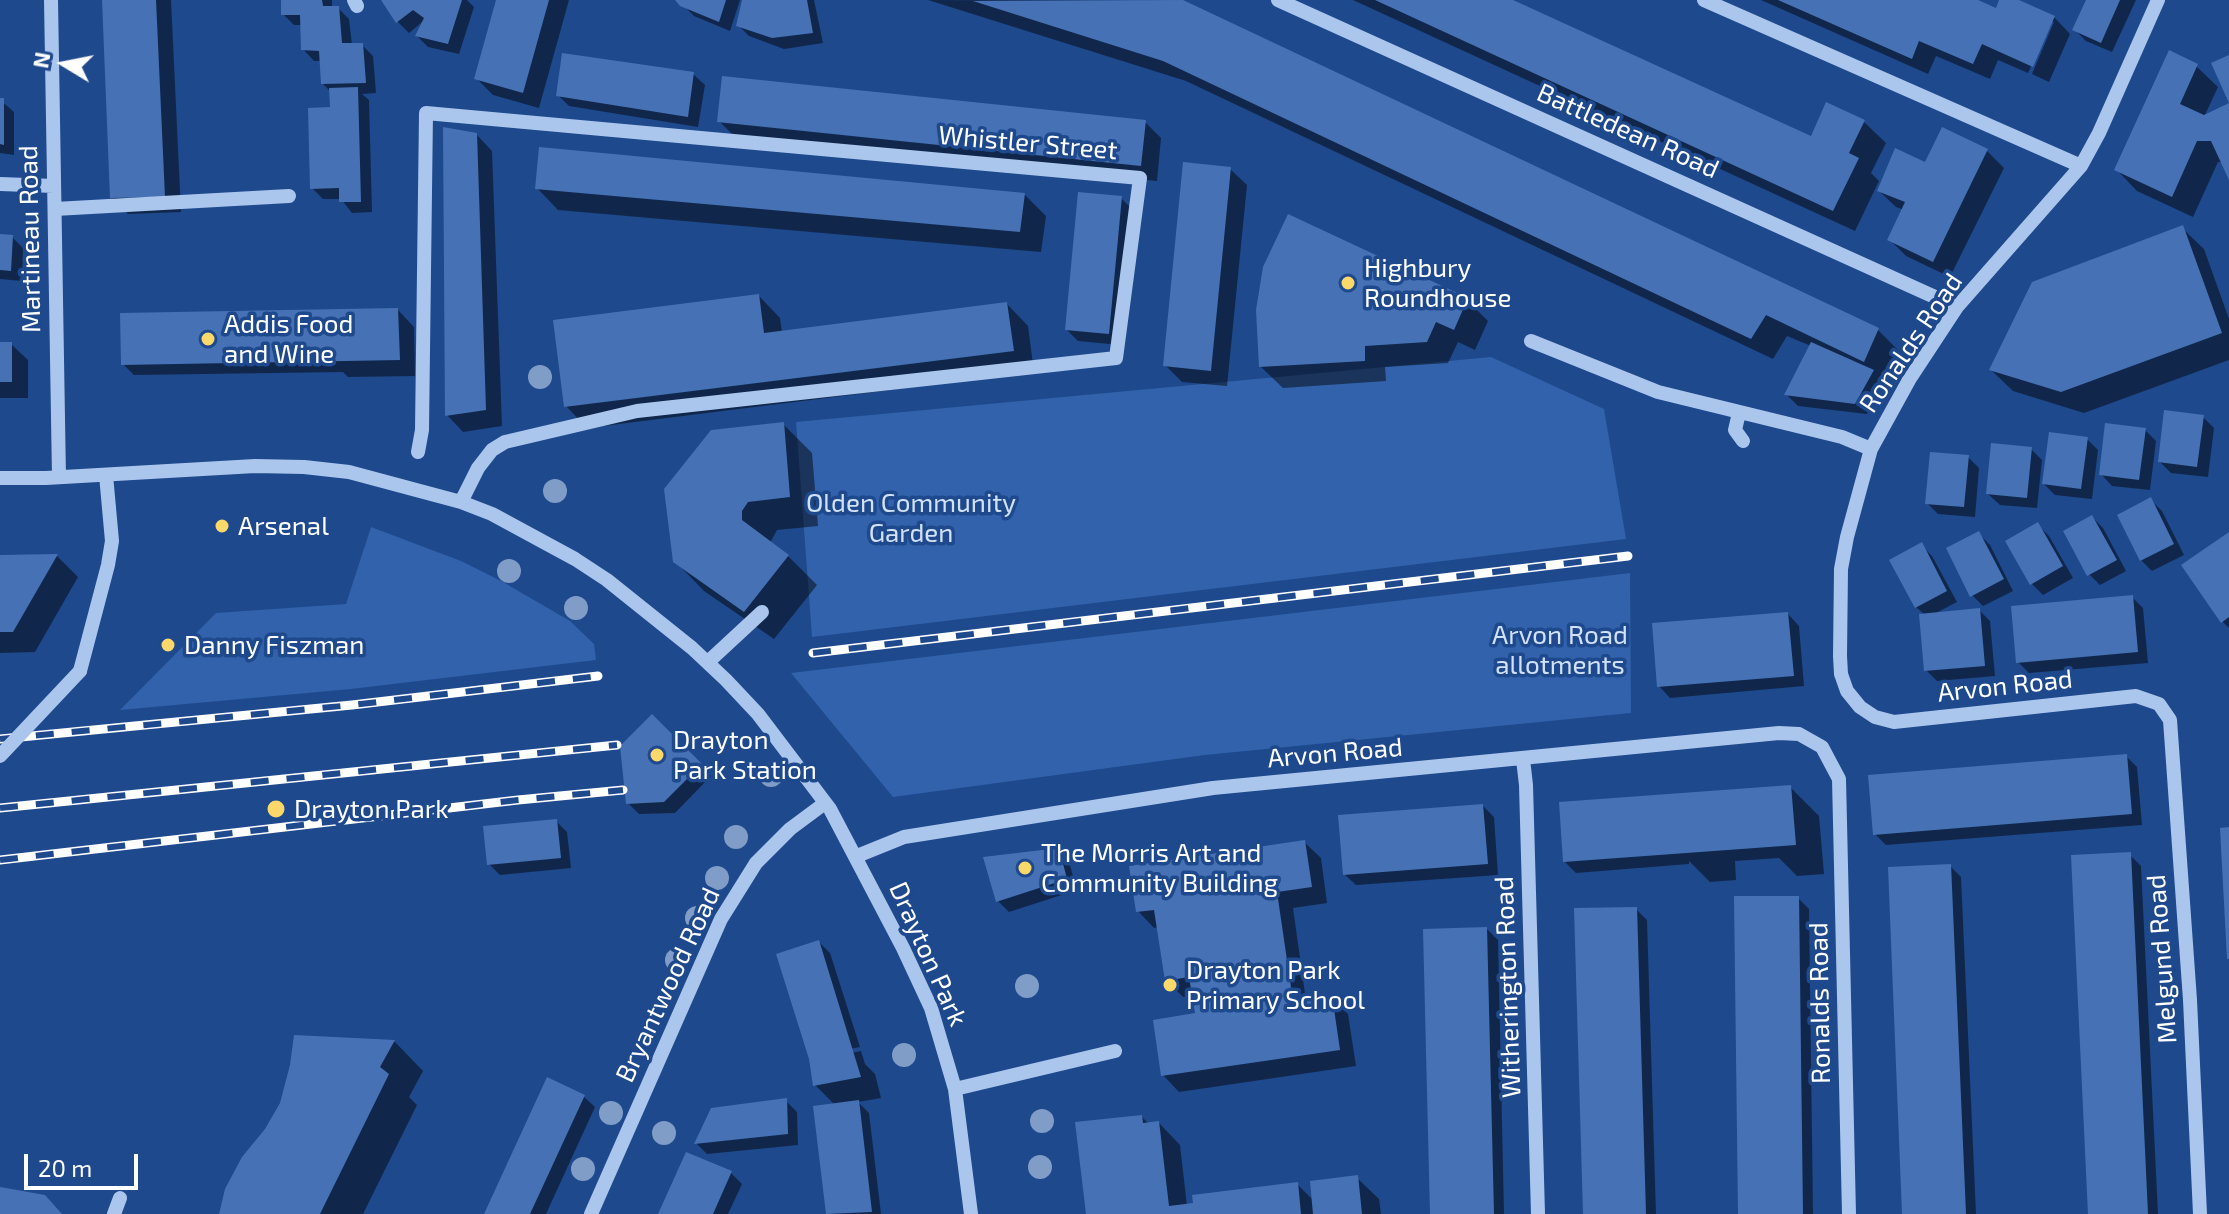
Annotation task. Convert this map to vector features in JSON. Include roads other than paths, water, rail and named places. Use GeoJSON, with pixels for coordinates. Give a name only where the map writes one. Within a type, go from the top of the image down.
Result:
{"type":"FeatureCollection","features":[{"type":"Feature","properties":{"kind":"street","name":"Martineau Road"},"geometry":{"type":"LineString","coordinates":[[51,0],[59,477]]}},
{"type":"Feature","properties":{"kind":"street","name":"Battledean Road"},"geometry":{"type":"LineString","coordinates":[[1278,0],[1957,307]]}},
{"type":"Feature","properties":{"kind":"street"},"geometry":{"type":"LineString","coordinates":[[1704,0],[2081,166]]}},
{"type":"Feature","properties":{"kind":"street","name":"Ronalds Road"},"geometry":{"type":"LineString","coordinates":[[1860,707],[1847,691],[1841,674],[1841,569],[1871,449],[1909,380],[1957,307],[2081,166],[2099,133],[2158,0]]}},
{"type":"Feature","properties":{"kind":"street","name":"Whistler Street"},"geometry":{"type":"LineString","coordinates":[[418,452],[422,430],[426,113],[1140,178],[1116,358],[637,411],[505,442],[492,450],[478,468],[461,502]]}},
{"type":"Feature","properties":{"kind":"street"},"geometry":{"type":"LineString","coordinates":[[0,184],[54,186]]}},
{"type":"Feature","properties":{"kind":"street"},"geometry":{"type":"LineString","coordinates":[[55,209],[289,196]]}},
{"type":"Feature","properties":{"kind":"street"},"geometry":{"type":"LineString","coordinates":[[1531,341],[1658,392],[1842,437],[1871,449]]}},
{"type":"Feature","properties":{"kind":"street"},"geometry":{"type":"LineString","coordinates":[[1739,413],[1735,430],[1743,441]]}},
{"type":"Feature","properties":{"kind":"street","name":"Drayton Park"},"geometry":{"type":"LineString","coordinates":[[0,478],[304,467],[380,478],[492,514],[607,580],[708,662],[758,714],[825,803],[857,856],[931,1008],[955,1089],[971,1214]]}},
{"type":"Feature","properties":{"kind":"street"},"geometry":{"type":"LineString","coordinates":[[0,756],[80,671],[112,541],[106,475]]}},
{"type":"Feature","properties":{"kind":"street"},"geometry":{"type":"LineString","coordinates":[[708,662],[762,612]]}},
{"type":"Feature","properties":{"kind":"street","name":"Arvon Road"},"geometry":{"type":"LineString","coordinates":[[1860,707],[1875,717],[1894,722],[2136,696],[2159,704]]}},
{"type":"Feature","properties":{"kind":"street","name":"Melgund Road"},"geometry":{"type":"LineString","coordinates":[[2159,704],[2170,720],[2190,1000],[2200,1214]]}},
{"type":"Feature","properties":{"kind":"street","name":"Arvon Road"},"geometry":{"type":"LineString","coordinates":[[857,856],[904,837],[1213,788],[1779,733],[1799,734],[1822,747]]}},
{"type":"Feature","properties":{"kind":"street","name":"Ronalds Road"},"geometry":{"type":"LineString","coordinates":[[1822,747],[1839,779],[1849,1214]]}},
{"type":"Feature","properties":{"kind":"street","name":"Witherington Road"},"geometry":{"type":"LineString","coordinates":[[1523,759],[1538,1214]]}},
{"type":"Feature","properties":{"kind":"street","name":"Bryantwood Road"},"geometry":{"type":"LineString","coordinates":[[591,1214],[721,919],[756,863],[795,825],[825,803]]}},
{"type":"Feature","properties":{"kind":"street"},"geometry":{"type":"LineString","coordinates":[[955,1089],[1115,1051]]}},
{"type":"Feature","properties":{"kind":"street"},"geometry":{"type":"LineString","coordinates":[[114,1214],[120,1198]]}},
{"type":"Feature","properties":{"kind":"railway"},"geometry":{"type":"LineString","coordinates":[[813,653],[1628,556]]}},
{"type":"Feature","properties":{"kind":"railway"},"geometry":{"type":"LineString","coordinates":[[0,739],[352,705],[598,676]]}},
{"type":"Feature","properties":{"kind":"railway"},"geometry":{"type":"LineString","coordinates":[[0,808],[617,745]]}},
{"type":"Feature","properties":{"kind":"railway"},"geometry":{"type":"LineString","coordinates":[[0,860],[623,790]]}},
{"type":"Feature","properties":{"kind":"place","name":"Highbury Roundhouse"},"geometry":{"type":"Point","coordinates":[1348,283]}},
{"type":"Feature","properties":{"kind":"place","name":"Addis Food and Wine"},"geometry":{"type":"Point","coordinates":[208,339]}},
{"type":"Feature","properties":{"kind":"place","name":"Arsenal"},"geometry":{"type":"Point","coordinates":[222,526]}},
{"type":"Feature","properties":{"kind":"place","name":"Danny Fiszman"},"geometry":{"type":"Point","coordinates":[168,645]}},
{"type":"Feature","properties":{"kind":"place","name":"Drayton Park Station"},"geometry":{"type":"Point","coordinates":[657,755]}},
{"type":"Feature","properties":{"kind":"place","name":"Drayton Park"},"geometry":{"type":"Point","coordinates":[276,809]}},
{"type":"Feature","properties":{"kind":"place","name":"The Morris Art and Community Building"},"geometry":{"type":"Point","coordinates":[1025,868]}},
{"type":"Feature","properties":{"kind":"place","name":"Drayton Park Primary School"},"geometry":{"type":"Point","coordinates":[1170,985]}},
{"type":"Feature","properties":{"kind":"park label","name":"Olden Community Garden"},"geometry":{"type":"Point","coordinates":[911,518]}},
{"type":"Feature","properties":{"kind":"park label","name":"Arvon Road allotments"},"geometry":{"type":"Point","coordinates":[1560,650]}}]}
